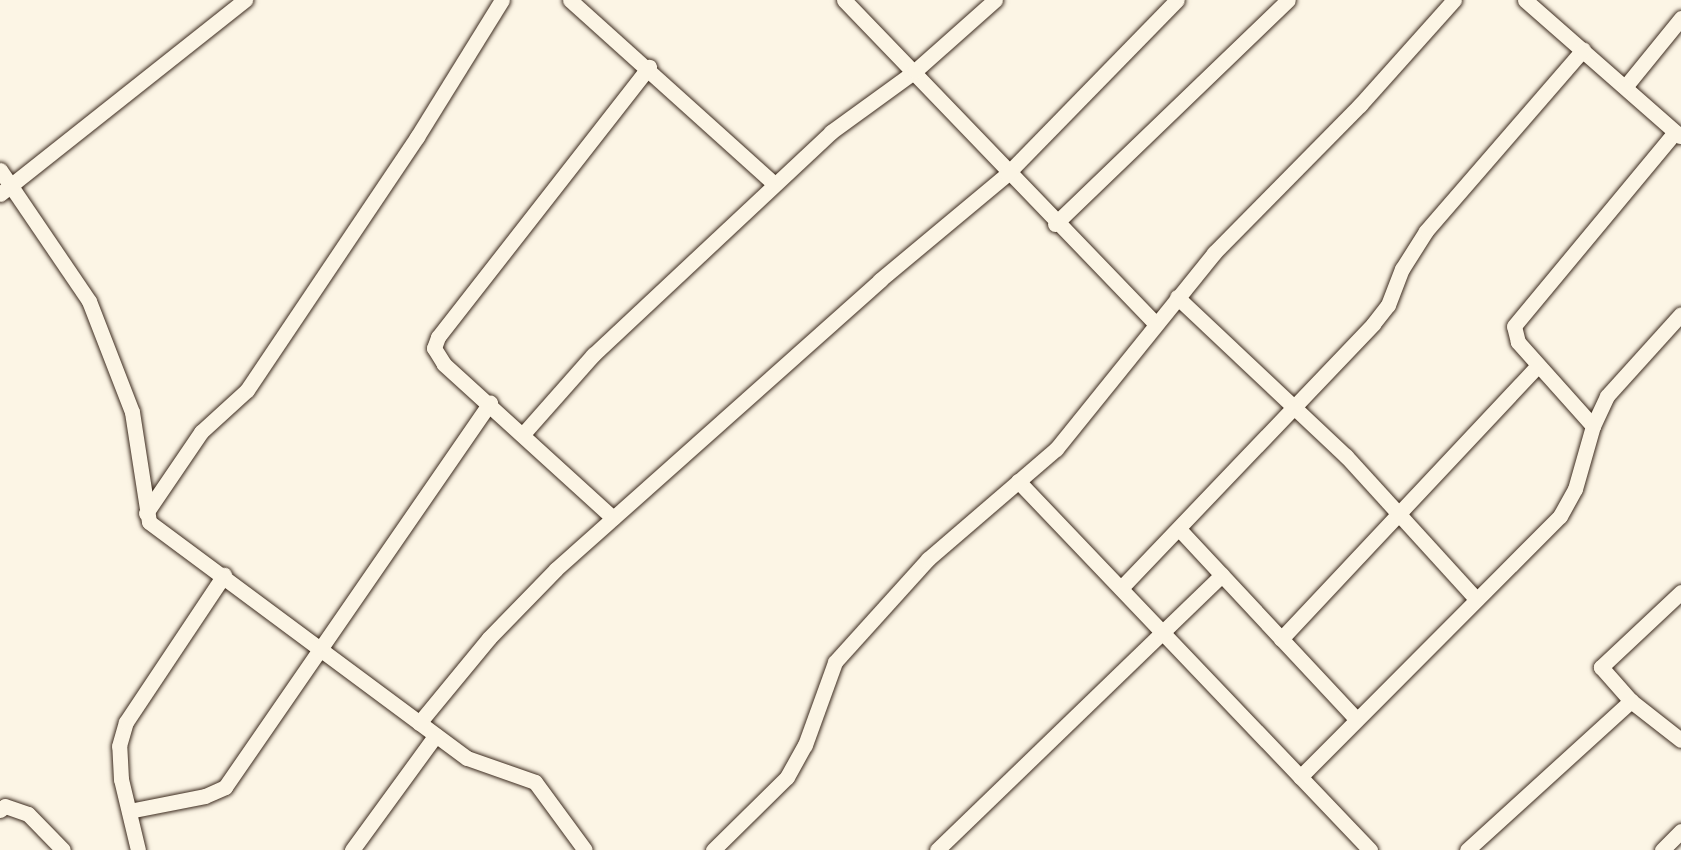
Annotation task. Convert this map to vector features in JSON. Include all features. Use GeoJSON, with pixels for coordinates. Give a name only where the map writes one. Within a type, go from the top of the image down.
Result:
{"type":"FeatureCollection","features":[{"type":"Feature","properties":{"kind":"street"},"geometry":{"type":"LineString","coordinates":[[5,190],[244,0]]}},
{"type":"Feature","properties":{"kind":"street"},"geometry":{"type":"LineString","coordinates":[[146,514],[201,432],[247,390],[418,136],[502,0]]}},
{"type":"Feature","properties":{"kind":"street"},"geometry":{"type":"LineString","coordinates":[[570,0],[649,67],[774,184]]}},
{"type":"Feature","properties":{"kind":"street"},"geometry":{"type":"LineString","coordinates":[[844,0],[915,71],[1007,174],[1155,323]]}},
{"type":"Feature","properties":{"kind":"street"},"geometry":{"type":"LineString","coordinates":[[523,434],[593,355],[774,184],[831,132],[915,71],[994,0]]}},
{"type":"Feature","properties":{"kind":"street"},"geometry":{"type":"LineString","coordinates":[[420,723],[514,612],[613,518],[1007,174],[1176,0]]}},
{"type":"Feature","properties":{"kind":"street"},"geometry":{"type":"LineString","coordinates":[[1056,224],[1288,0]]}},
{"type":"Feature","properties":{"kind":"street"},"geometry":{"type":"LineString","coordinates":[[713,850],[788,777],[835,662],[928,558],[1074,429],[1177,297],[1454,0]]}},
{"type":"Feature","properties":{"kind":"street"},"geometry":{"type":"LineString","coordinates":[[1533,3],[1678,134],[1516,319],[1514,334],[1537,366],[1593,426]]}},
{"type":"Feature","properties":{"kind":"street"},"geometry":{"type":"LineString","coordinates":[[1625,88],[1681,18]]}},
{"type":"Feature","properties":{"kind":"street"},"geometry":{"type":"LineString","coordinates":[[1122,588],[1294,410],[1388,305],[1407,260],[1426,231],[1583,50]]}},
{"type":"Feature","properties":{"kind":"street"},"geometry":{"type":"LineString","coordinates":[[613,518],[436,357],[434,348],[438,337],[649,67]]}},
{"type":"Feature","properties":{"kind":"street"},"geometry":{"type":"LineString","coordinates":[[0,170],[5,190],[80,285],[96,318],[132,412],[146,514],[162,535],[224,574],[480,766],[517,773],[535,782],[585,850]]}},
{"type":"Feature","properties":{"kind":"street"},"geometry":{"type":"LineString","coordinates":[[1177,297],[1346,456],[1476,598]]}},
{"type":"Feature","properties":{"kind":"street"},"geometry":{"type":"LineString","coordinates":[[1300,777],[1569,504],[1593,426],[1608,396],[1681,314]]}},
{"type":"Feature","properties":{"kind":"street"},"geometry":{"type":"LineString","coordinates":[[1280,638],[1537,366]]}},
{"type":"Feature","properties":{"kind":"street"},"geometry":{"type":"LineString","coordinates":[[129,811],[206,796],[225,786],[490,403]]}},
{"type":"Feature","properties":{"kind":"street"},"geometry":{"type":"LineString","coordinates":[[1018,481],[1369,850]]}},
{"type":"Feature","properties":{"kind":"street"},"geometry":{"type":"LineString","coordinates":[[1179,529],[1355,718]]}},
{"type":"Feature","properties":{"kind":"street"},"geometry":{"type":"LineString","coordinates":[[138,850],[119,746],[126,722],[224,574]]}},
{"type":"Feature","properties":{"kind":"street"},"geometry":{"type":"LineString","coordinates":[[937,850],[1222,575]]}},
{"type":"Feature","properties":{"kind":"street"},"geometry":{"type":"LineString","coordinates":[[1681,592],[1602,664],[1604,673],[1631,701],[1681,740]]}},
{"type":"Feature","properties":{"kind":"street"},"geometry":{"type":"LineString","coordinates":[[1467,850],[1631,701]]}},
{"type":"Feature","properties":{"kind":"street"},"geometry":{"type":"LineString","coordinates":[[352,850],[436,736]]}},
{"type":"Feature","properties":{"kind":"street"},"geometry":{"type":"LineString","coordinates":[[2,806],[28,814],[63,850]]}},
{"type":"Feature","properties":{"kind":"street"},"geometry":{"type":"LineString","coordinates":[[1662,850],[1681,831]]}}]}
